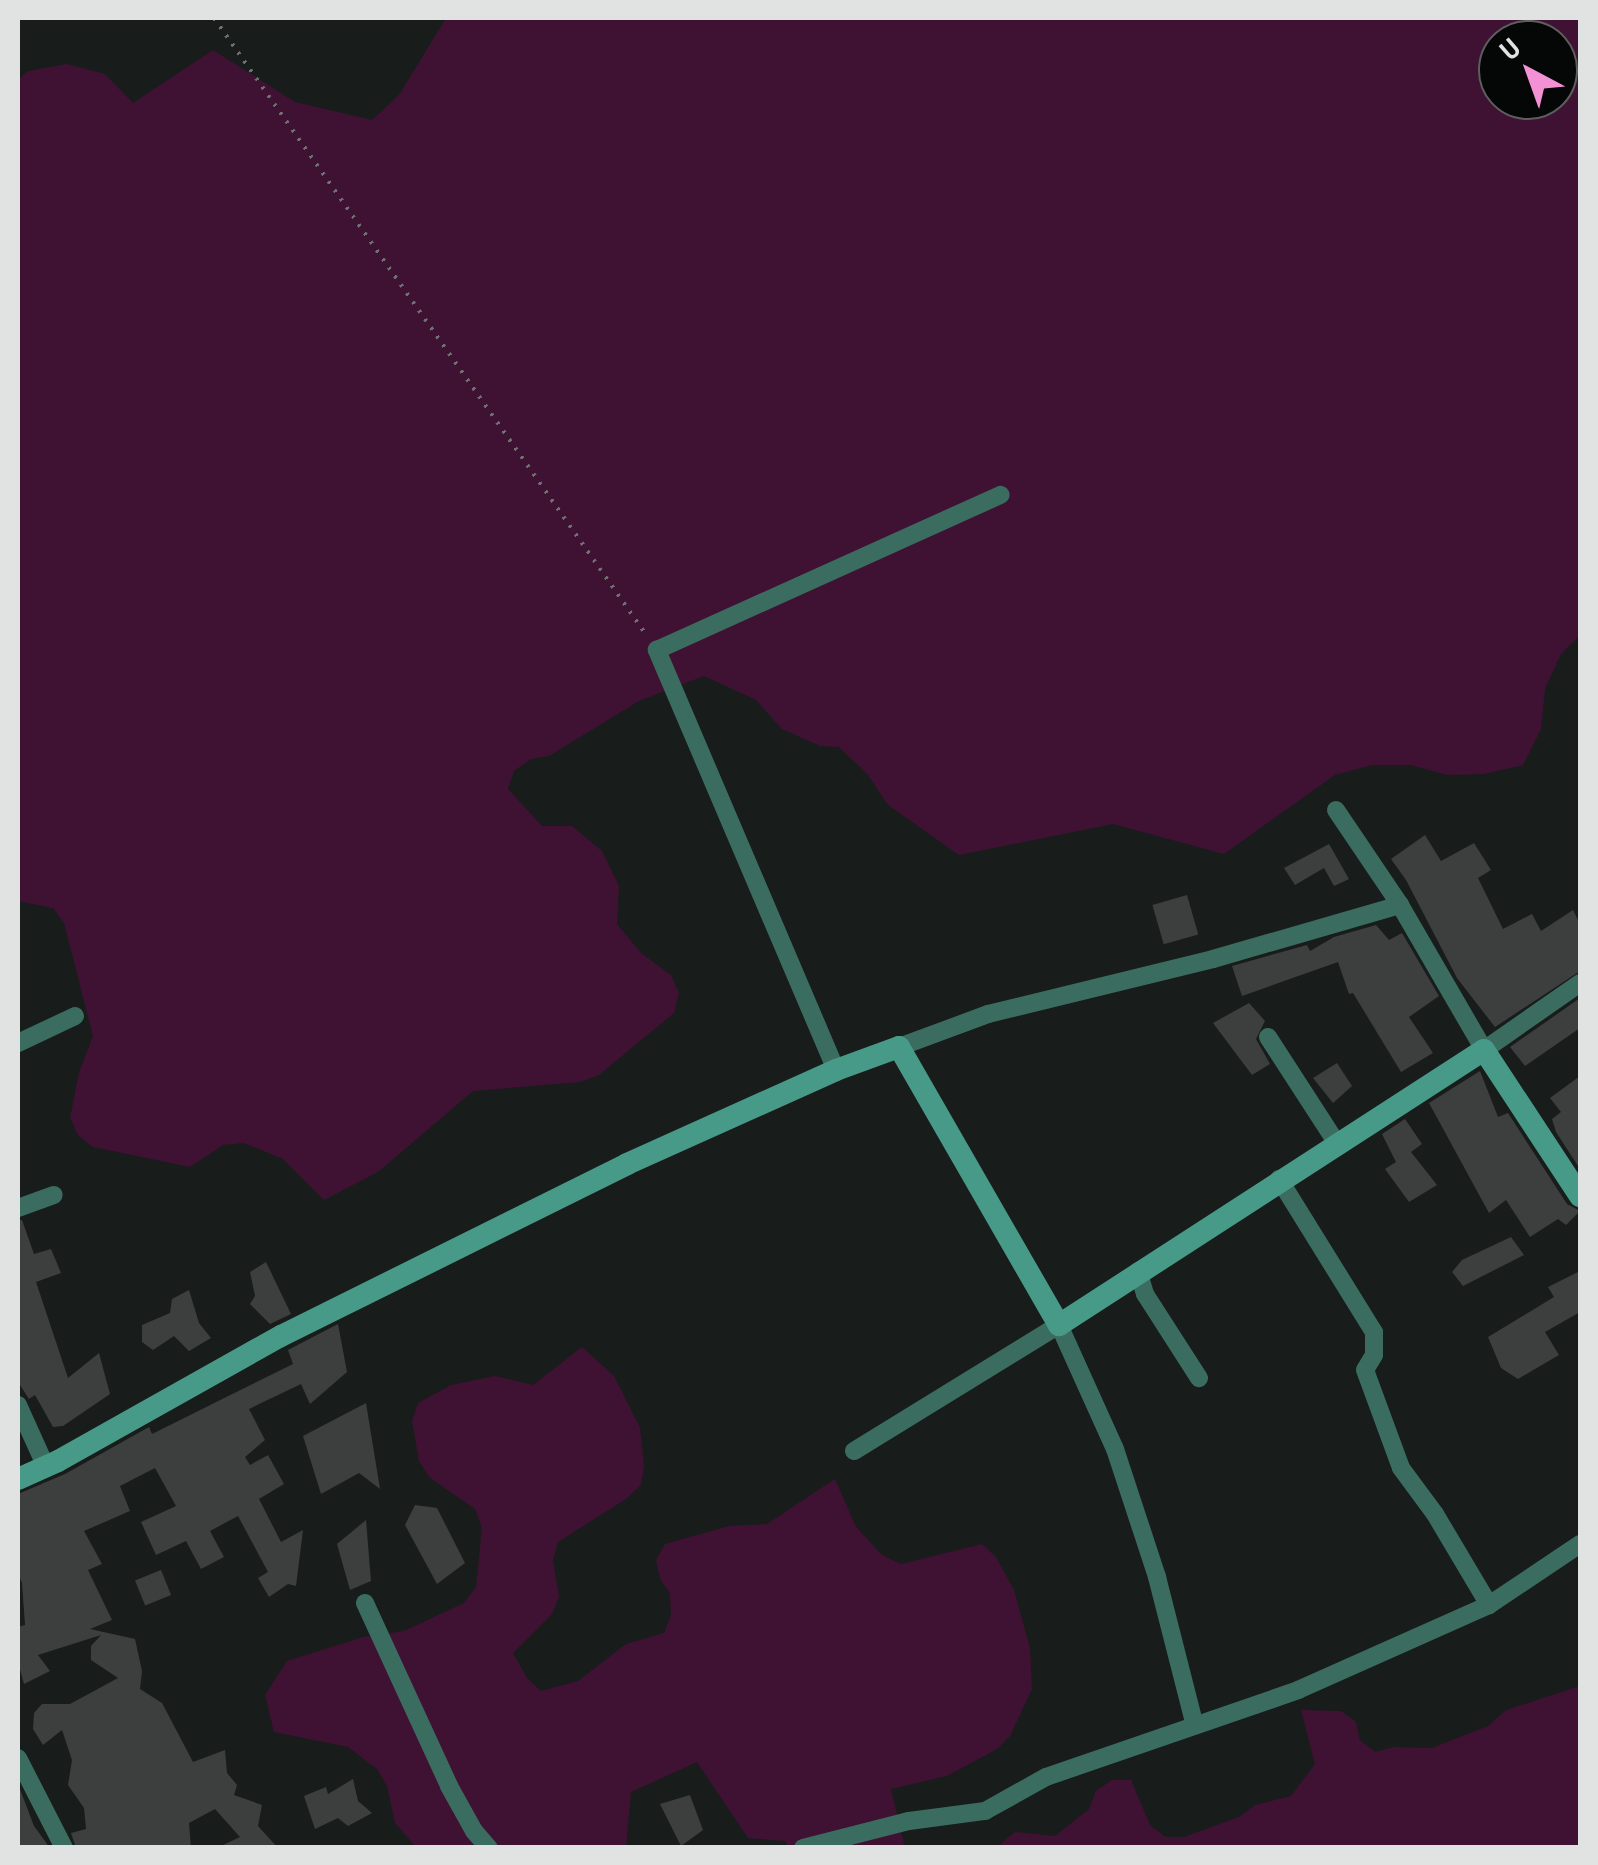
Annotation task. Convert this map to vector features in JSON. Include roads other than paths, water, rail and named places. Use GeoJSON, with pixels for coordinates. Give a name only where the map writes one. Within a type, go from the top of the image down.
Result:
{"type":"FeatureCollection","features":[{"type":"Feature","properties":{"kind":"street"},"geometry":{"type":"LineString","coordinates":[[836,1070],[657,650],[1001,495]]}},
{"type":"Feature","properties":{"kind":"street"},"geometry":{"type":"LineString","coordinates":[[1336,810],[1400,905],[1484,1050],[1580,1196]]}},
{"type":"Feature","properties":{"kind":"street"},"geometry":{"type":"LineString","coordinates":[[18,1479],[397,1278],[627,1164],[836,1070],[988,1014],[1213,959],[1400,905]]}},
{"type":"Feature","properties":{"kind":"street"},"geometry":{"type":"LineString","coordinates":[[854,1451],[1059,1325],[1336,1142],[1484,1050],[1580,983]]}},
{"type":"Feature","properties":{"kind":"street"},"geometry":{"type":"LineString","coordinates":[[18,1043],[75,1016]]}},
{"type":"Feature","properties":{"kind":"street"},"geometry":{"type":"LineString","coordinates":[[1268,1037],[1336,1142]]}},
{"type":"Feature","properties":{"kind":"street"},"geometry":{"type":"LineString","coordinates":[[899,1047],[1059,1325],[1121,1467],[1157,1576],[1194,1722]]}},
{"type":"Feature","properties":{"kind":"street"},"geometry":{"type":"LineString","coordinates":[[1280,1180],[1374,1332],[1374,1355],[1364,1370],[1401,1468],[1435,1514],[1489,1605]]}},
{"type":"Feature","properties":{"kind":"street"},"geometry":{"type":"LineString","coordinates":[[18,1208],[54,1195]]}},
{"type":"Feature","properties":{"kind":"street"},"geometry":{"type":"LineString","coordinates":[[1138,1271],[1145,1294],[1199,1378]]}},
{"type":"Feature","properties":{"kind":"street"},"geometry":{"type":"LineString","coordinates":[[18,1404],[46,1467]]}},
{"type":"Feature","properties":{"kind":"street"},"geometry":{"type":"LineString","coordinates":[[803,1848],[909,1821],[984,1811],[1046,1776],[1194,1722],[1298,1690],[1489,1605],[1580,1544]]}},
{"type":"Feature","properties":{"kind":"street"},"geometry":{"type":"LineString","coordinates":[[365,1604],[448,1786],[488,1848]]}},
{"type":"Feature","properties":{"kind":"street"},"geometry":{"type":"LineString","coordinates":[[18,1758],[64,1848]]}}]}
